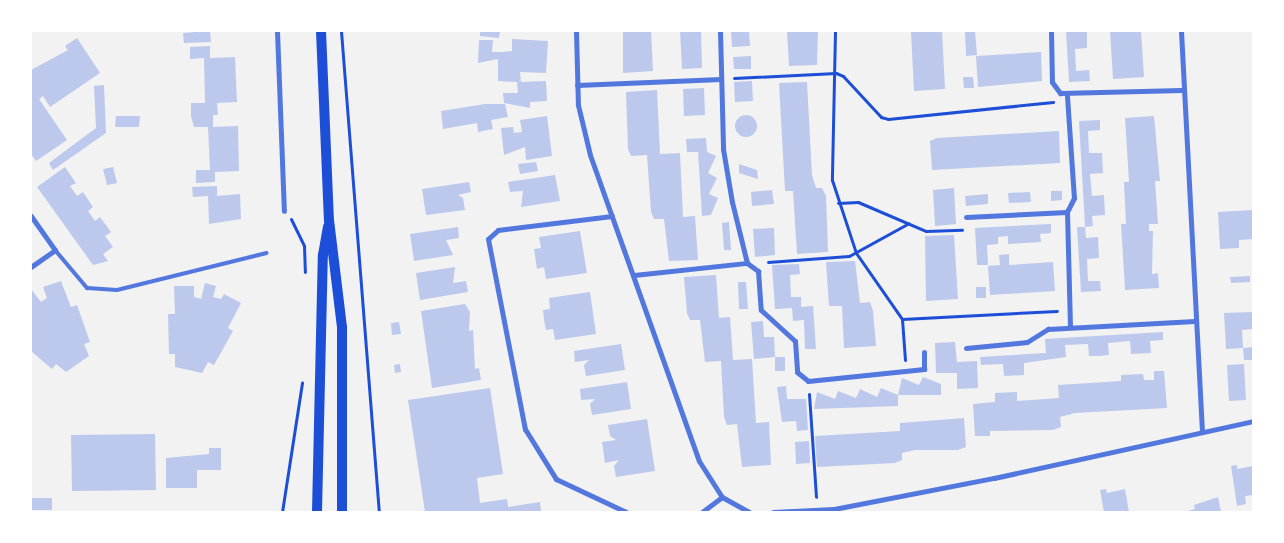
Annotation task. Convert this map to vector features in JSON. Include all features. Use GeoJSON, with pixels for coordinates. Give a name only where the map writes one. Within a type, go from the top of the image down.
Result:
{"type":"FeatureCollection","features":[{"type":"Feature","properties":{"kind":"main road"},"geometry":{"type":"LineString","coordinates":[[321,31],[329,220],[342,328],[342,512]]}},
{"type":"Feature","properties":{"kind":"main road"},"geometry":{"type":"LineString","coordinates":[[317,512],[323,256],[329,220]]}},
{"type":"Feature","properties":{"kind":"street"},"geometry":{"type":"LineString","coordinates":[[277,31],[284,211]]}},
{"type":"Feature","properties":{"kind":"street"},"geometry":{"type":"LineString","coordinates":[[576,31],[578,85],[590,155],[699,461],[722,497],[749,512]]}},
{"type":"Feature","properties":{"kind":"street"},"geometry":{"type":"LineString","coordinates":[[720,31],[726,172],[747,263],[758,271],[761,310],[795,341],[797,372],[808,381],[924,369],[924,352]]}},
{"type":"Feature","properties":{"kind":"street"},"geometry":{"type":"LineString","coordinates":[[1051,31],[1052,82],[1067,96],[1074,198],[1068,212],[1070,327]]}},
{"type":"Feature","properties":{"kind":"street"},"geometry":{"type":"LineString","coordinates":[[1181,31],[1182,90],[1202,431]]}},
{"type":"Feature","properties":{"kind":"street"},"geometry":{"type":"LineString","coordinates":[[578,85],[721,79]]}},
{"type":"Feature","properties":{"kind":"street"},"geometry":{"type":"LineString","coordinates":[[1067,96],[1182,90]]}},
{"type":"Feature","properties":{"kind":"street"},"geometry":{"type":"LineString","coordinates":[[966,217],[1068,212]]}},
{"type":"Feature","properties":{"kind":"street"},"geometry":{"type":"LineString","coordinates":[[31,216],[54,250],[31,267]]}},
{"type":"Feature","properties":{"kind":"street"},"geometry":{"type":"LineString","coordinates":[[612,216],[498,230],[488,239],[525,429],[556,479],[626,512]]}},
{"type":"Feature","properties":{"kind":"street"},"geometry":{"type":"LineString","coordinates":[[634,275],[747,263]]}},
{"type":"Feature","properties":{"kind":"street"},"geometry":{"type":"LineString","coordinates":[[966,348],[1027,342],[1048,329],[1195,321]]}},
{"type":"Feature","properties":{"kind":"street"},"geometry":{"type":"LineString","coordinates":[[773,512],[816,509],[994,478],[1253,420]]}},
{"type":"Feature","properties":{"kind":"street"},"geometry":{"type":"LineString","coordinates":[[702,512],[722,497]]}},
{"type":"Feature","properties":{"kind":"lane"},"geometry":{"type":"LineString","coordinates":[[54,250],[86,288],[117,290],[266,252]]}},
{"type":"Feature","properties":{"kind":"path"},"geometry":{"type":"LineString","coordinates":[[341,31],[379,512]]}},
{"type":"Feature","properties":{"kind":"path"},"geometry":{"type":"LineString","coordinates":[[835,31],[836,73],[832,180],[838,203],[856,252],[902,319],[905,370]]}},
{"type":"Feature","properties":{"kind":"path"},"geometry":{"type":"LineString","coordinates":[[721,79],[836,73],[843,76],[880,117],[888,118],[1042,106],[1067,96]]}},
{"type":"Feature","properties":{"kind":"path"},"geometry":{"type":"LineString","coordinates":[[838,203],[858,202],[926,231],[962,230],[966,217]]}},
{"type":"Feature","properties":{"kind":"path"},"geometry":{"type":"LineString","coordinates":[[284,211],[299,230],[305,283]]}},
{"type":"Feature","properties":{"kind":"path"},"geometry":{"type":"LineString","coordinates":[[747,263],[856,252],[909,223]]}},
{"type":"Feature","properties":{"kind":"path"},"geometry":{"type":"LineString","coordinates":[[902,319],[1070,310]]}},
{"type":"Feature","properties":{"kind":"path"},"geometry":{"type":"LineString","coordinates":[[282,512],[303,372]]}},
{"type":"Feature","properties":{"kind":"path"},"geometry":{"type":"LineString","coordinates":[[808,381],[816,509]]}},
{"type":"Feature","properties":{"kind":"building"},"geometry":{"type":"Polygon","coordinates":[[[210,31],[211,42],[184,43],[183,33],[210,31]]]}},
{"type":"Feature","properties":{"kind":"building"},"geometry":{"type":"Polygon","coordinates":[[[480,31],[500,31],[499,38],[480,36],[480,31]]]}},
{"type":"Feature","properties":{"kind":"building"},"geometry":{"type":"Polygon","coordinates":[[[623,31],[651,31],[653,71],[623,73],[623,31]]]}},
{"type":"Feature","properties":{"kind":"building"},"geometry":{"type":"Polygon","coordinates":[[[680,31],[701,31],[702,68],[682,69],[680,31]]]}},
{"type":"Feature","properties":{"kind":"building"},"geometry":{"type":"Polygon","coordinates":[[[731,31],[749,31],[750,46],[732,47],[731,31]]]}},
{"type":"Feature","properties":{"kind":"building"},"geometry":{"type":"Polygon","coordinates":[[[787,31],[818,31],[817,65],[789,66],[787,31]]]}},
{"type":"Feature","properties":{"kind":"building"},"geometry":{"type":"Polygon","coordinates":[[[942,31],[945,89],[914,91],[911,32],[942,31]]]}},
{"type":"Feature","properties":{"kind":"building"},"geometry":{"type":"Polygon","coordinates":[[[965,31],[975,31],[977,55],[966,56],[965,31]]]}},
{"type":"Feature","properties":{"kind":"building"},"geometry":{"type":"Polygon","coordinates":[[[1066,31],[1087,31],[1087,48],[1075,49],[1076,71],[1089,70],[1090,81],[1069,82],[1066,31]]]}},
{"type":"Feature","properties":{"kind":"building"},"geometry":{"type":"Polygon","coordinates":[[[1110,31],[1141,31],[1144,77],[1113,79],[1110,31]]]}},
{"type":"Feature","properties":{"kind":"building"},"geometry":{"type":"Polygon","coordinates":[[[77,38],[100,73],[50,107],[43,96],[39,99],[67,140],[36,161],[31,154],[31,70],[68,50],[65,46],[77,38]]]}},
{"type":"Feature","properties":{"kind":"building"},"geometry":{"type":"Polygon","coordinates":[[[512,39],[548,41],[546,73],[520,72],[521,82],[546,81],[547,101],[530,102],[530,108],[504,103],[503,93],[518,93],[517,82],[498,81],[498,59],[478,63],[479,40],[493,40],[492,52],[502,52],[512,51],[512,39]]]}},
{"type":"Feature","properties":{"kind":"building"},"geometry":{"type":"Polygon","coordinates":[[[210,46],[210,58],[235,57],[237,102],[217,103],[218,115],[213,115],[213,127],[238,126],[239,171],[215,172],[215,182],[196,183],[196,170],[210,170],[208,127],[194,127],[191,116],[191,103],[205,103],[204,58],[190,59],[190,47],[210,46]]]}},
{"type":"Feature","properties":{"kind":"building"},"geometry":{"type":"Polygon","coordinates":[[[1041,52],[1042,81],[978,87],[976,56],[1041,52]]]}},
{"type":"Feature","properties":{"kind":"building"},"geometry":{"type":"Polygon","coordinates":[[[751,56],[751,69],[734,69],[733,57],[751,56]]]}},
{"type":"Feature","properties":{"kind":"building"},"geometry":{"type":"Polygon","coordinates":[[[963,77],[973,77],[974,88],[964,88],[963,77]]]}},
{"type":"Feature","properties":{"kind":"building"},"geometry":{"type":"Polygon","coordinates":[[[752,81],[753,101],[735,102],[734,82],[752,81]]]}},
{"type":"Feature","properties":{"kind":"building"},"geometry":{"type":"Polygon","coordinates":[[[807,82],[812,175],[816,188],[822,188],[826,196],[828,252],[797,254],[793,191],[785,191],[779,83],[807,82]]]}},
{"type":"Feature","properties":{"kind":"building"},"geometry":{"type":"Polygon","coordinates":[[[104,85],[106,133],[53,170],[49,163],[96,128],[94,86],[104,85]]]}},
{"type":"Feature","properties":{"kind":"building"},"geometry":{"type":"Polygon","coordinates":[[[704,88],[705,115],[684,116],[683,89],[704,88]]]}},
{"type":"Feature","properties":{"kind":"building"},"geometry":{"type":"Polygon","coordinates":[[[657,90],[660,154],[680,153],[683,217],[695,216],[698,260],[669,261],[664,219],[654,219],[651,212],[647,155],[631,156],[628,149],[626,92],[657,90]]]}},
{"type":"Feature","properties":{"kind":"building"},"geometry":{"type":"Polygon","coordinates":[[[485,104],[505,104],[508,117],[491,120],[493,129],[478,132],[477,123],[443,129],[441,111],[485,104]]]}},
{"type":"Feature","properties":{"kind":"building"},"geometry":{"type":"Polygon","coordinates":[[[746,115],[754,118],[757,126],[754,134],[746,137],[738,134],[735,126],[738,118],[746,115]]]}},
{"type":"Feature","properties":{"kind":"building"},"geometry":{"type":"Polygon","coordinates":[[[116,116],[140,116],[139,127],[115,127],[116,116]]]}},
{"type":"Feature","properties":{"kind":"building"},"geometry":{"type":"Polygon","coordinates":[[[547,116],[552,156],[526,160],[525,147],[504,155],[501,128],[513,127],[514,133],[522,132],[520,120],[547,116]]]}},
{"type":"Feature","properties":{"kind":"building"},"geometry":{"type":"Polygon","coordinates":[[[1154,116],[1160,181],[1155,181],[1158,224],[1149,224],[1149,231],[1153,231],[1152,274],[1158,273],[1159,288],[1125,290],[1121,224],[1126,224],[1124,182],[1129,182],[1125,118],[1154,116]]]}},
{"type":"Feature","properties":{"kind":"building"},"geometry":{"type":"Polygon","coordinates":[[[1100,120],[1100,130],[1088,131],[1089,153],[1102,153],[1103,173],[1090,174],[1092,196],[1104,195],[1105,215],[1092,216],[1093,226],[1085,227],[1079,121],[1100,120]]]}},
{"type":"Feature","properties":{"kind":"building"},"geometry":{"type":"Polygon","coordinates":[[[1059,131],[1060,163],[932,170],[930,141],[937,138],[1059,131]]]}},
{"type":"Feature","properties":{"kind":"building"},"geometry":{"type":"Polygon","coordinates":[[[706,138],[707,152],[716,156],[708,173],[717,178],[709,194],[718,198],[711,215],[702,216],[698,152],[687,152],[686,139],[706,138]]]}},
{"type":"Feature","properties":{"kind":"building"},"geometry":{"type":"Polygon","coordinates":[[[536,162],[538,171],[520,174],[518,164],[536,162]]]}},
{"type":"Feature","properties":{"kind":"building"},"geometry":{"type":"Polygon","coordinates":[[[739,164],[757,170],[758,179],[739,173],[739,164]]]}},
{"type":"Feature","properties":{"kind":"building"},"geometry":{"type":"Polygon","coordinates":[[[65,167],[76,183],[70,186],[77,196],[83,192],[93,207],[88,211],[95,221],[100,217],[111,232],[105,236],[113,247],[103,254],[108,261],[93,265],[37,187],[65,167]]]}},
{"type":"Feature","properties":{"kind":"building"},"geometry":{"type":"Polygon","coordinates":[[[113,167],[117,183],[107,185],[103,169],[113,167]]]}},
{"type":"Feature","properties":{"kind":"building"},"geometry":{"type":"Polygon","coordinates":[[[555,175],[560,201],[521,207],[523,191],[510,192],[508,182],[555,175]]]}},
{"type":"Feature","properties":{"kind":"building"},"geometry":{"type":"Polygon","coordinates":[[[469,182],[471,192],[458,195],[463,198],[465,210],[426,215],[422,189],[469,182]]]}},
{"type":"Feature","properties":{"kind":"building"},"geometry":{"type":"Polygon","coordinates":[[[217,186],[217,196],[240,194],[241,219],[209,224],[208,196],[193,197],[192,187],[217,186]]]}},
{"type":"Feature","properties":{"kind":"building"},"geometry":{"type":"Polygon","coordinates":[[[954,188],[956,224],[935,226],[933,190],[954,188]]]}},
{"type":"Feature","properties":{"kind":"building"},"geometry":{"type":"Polygon","coordinates":[[[772,190],[774,204],[752,206],[751,192],[772,190]]]}},
{"type":"Feature","properties":{"kind":"building"},"geometry":{"type":"Polygon","coordinates":[[[1051,191],[1062,191],[1062,200],[1051,201],[1051,191]]]}},
{"type":"Feature","properties":{"kind":"building"},"geometry":{"type":"Polygon","coordinates":[[[1030,192],[1031,202],[1009,203],[1008,193],[1030,192]]]}},
{"type":"Feature","properties":{"kind":"building"},"geometry":{"type":"Polygon","coordinates":[[[988,194],[988,204],[966,206],[965,196],[988,194]]]}},
{"type":"Feature","properties":{"kind":"building"},"geometry":{"type":"Polygon","coordinates":[[[1253,210],[1253,239],[1239,240],[1239,248],[1220,249],[1218,212],[1253,210]]]}},
{"type":"Feature","properties":{"kind":"building"},"geometry":{"type":"Polygon","coordinates":[[[729,222],[731,250],[724,250],[722,223],[729,222]]]}},
{"type":"Feature","properties":{"kind":"building"},"geometry":{"type":"Polygon","coordinates":[[[1051,224],[1051,233],[1040,234],[1041,242],[1008,244],[1008,236],[998,237],[998,244],[987,245],[988,265],[977,265],[975,228],[1051,224]]]}},
{"type":"Feature","properties":{"kind":"building"},"geometry":{"type":"Polygon","coordinates":[[[458,227],[459,238],[446,240],[453,255],[414,261],[410,234],[458,227]]]}},
{"type":"Feature","properties":{"kind":"building"},"geometry":{"type":"Polygon","coordinates":[[[1077,227],[1085,227],[1086,238],[1098,237],[1099,258],[1087,259],[1088,281],[1100,281],[1101,291],[1081,292],[1077,227]]]}},
{"type":"Feature","properties":{"kind":"building"},"geometry":{"type":"Polygon","coordinates":[[[774,228],[775,255],[755,257],[753,229],[774,228]]]}},
{"type":"Feature","properties":{"kind":"building"},"geometry":{"type":"Polygon","coordinates":[[[580,231],[587,273],[546,279],[544,267],[537,269],[534,249],[541,248],[539,237],[580,231]]]}},
{"type":"Feature","properties":{"kind":"building"},"geometry":{"type":"Polygon","coordinates":[[[954,235],[958,299],[926,301],[925,236],[954,235]]]}},
{"type":"Feature","properties":{"kind":"building"},"geometry":{"type":"Polygon","coordinates":[[[1009,254],[1009,265],[1053,262],[1055,291],[990,295],[988,266],[1000,265],[999,255],[1009,254]]]}},
{"type":"Feature","properties":{"kind":"building"},"geometry":{"type":"Polygon","coordinates":[[[855,261],[860,303],[870,302],[873,311],[876,346],[844,348],[842,306],[829,306],[826,262],[855,261]]]}},
{"type":"Feature","properties":{"kind":"building"},"geometry":{"type":"Polygon","coordinates":[[[799,264],[800,274],[790,275],[791,297],[801,297],[801,307],[813,306],[816,349],[805,349],[804,320],[793,321],[792,308],[775,309],[772,265],[799,264]]]}},
{"type":"Feature","properties":{"kind":"building"},"geometry":{"type":"Polygon","coordinates":[[[455,267],[453,283],[466,281],[468,292],[420,300],[416,273],[455,267]]]}},
{"type":"Feature","properties":{"kind":"building"},"geometry":{"type":"Polygon","coordinates":[[[716,275],[719,318],[730,317],[733,360],[752,359],[756,423],[769,422],[771,465],[742,467],[737,424],[727,425],[724,417],[721,361],[705,362],[700,320],[690,320],[687,313],[684,277],[716,275]]]}},
{"type":"Feature","properties":{"kind":"building"},"geometry":{"type":"Polygon","coordinates":[[[1250,276],[1250,282],[1231,283],[1230,277],[1250,276]]]}},
{"type":"Feature","properties":{"kind":"building"},"geometry":{"type":"Polygon","coordinates":[[[61,281],[71,307],[77,305],[90,342],[84,344],[89,356],[66,372],[56,364],[52,369],[31,351],[31,289],[41,302],[47,298],[43,287],[61,281]]]}},
{"type":"Feature","properties":{"kind":"building"},"geometry":{"type":"Polygon","coordinates":[[[738,282],[746,282],[748,309],[739,309],[738,282]]]}},
{"type":"Feature","properties":{"kind":"building"},"geometry":{"type":"Polygon","coordinates":[[[205,283],[216,286],[213,297],[221,299],[224,294],[241,303],[228,328],[233,331],[214,365],[208,362],[202,373],[175,367],[175,354],[169,354],[168,314],[175,314],[174,286],[194,286],[194,297],[201,299],[205,283]]]}},
{"type":"Feature","properties":{"kind":"building"},"geometry":{"type":"Polygon","coordinates":[[[976,287],[986,287],[986,298],[976,298],[976,287]]]}},
{"type":"Feature","properties":{"kind":"building"},"geometry":{"type":"Polygon","coordinates":[[[590,292],[596,334],[555,340],[553,329],[546,330],[544,320],[543,310],[550,309],[549,298],[590,292]]]}},
{"type":"Feature","properties":{"kind":"building"},"geometry":{"type":"Polygon","coordinates":[[[465,304],[470,312],[469,331],[473,330],[475,369],[479,368],[481,380],[432,388],[421,311],[465,304]]]}},
{"type":"Feature","properties":{"kind":"building"},"geometry":{"type":"Polygon","coordinates":[[[1253,312],[1253,329],[1242,330],[1243,348],[1226,349],[1224,313],[1253,312]]]}},
{"type":"Feature","properties":{"kind":"building"},"geometry":{"type":"Polygon","coordinates":[[[763,321],[764,337],[774,337],[775,357],[754,359],[751,322],[763,321]]]}},
{"type":"Feature","properties":{"kind":"building"},"geometry":{"type":"Polygon","coordinates":[[[399,322],[401,334],[392,335],[391,323],[399,322]]]}},
{"type":"Feature","properties":{"kind":"building"},"geometry":{"type":"Polygon","coordinates":[[[1163,332],[1163,340],[1150,341],[1151,353],[1131,354],[1130,341],[1108,343],[1109,355],[1099,356],[1089,356],[1088,344],[1065,345],[1066,357],[1024,363],[1024,375],[1004,376],[1003,364],[981,365],[980,357],[1046,353],[1045,339],[1163,332]]]}},
{"type":"Feature","properties":{"kind":"building"},"geometry":{"type":"Polygon","coordinates":[[[955,342],[957,362],[977,361],[978,388],[957,389],[957,373],[936,373],[935,343],[955,342]]]}},
{"type":"Feature","properties":{"kind":"building"},"geometry":{"type":"Polygon","coordinates":[[[621,344],[625,370],[586,376],[584,365],[589,360],[575,362],[574,351],[621,344]]]}},
{"type":"Feature","properties":{"kind":"building"},"geometry":{"type":"Polygon","coordinates":[[[1253,347],[1253,360],[1244,360],[1243,348],[1253,347]]]}},
{"type":"Feature","properties":{"kind":"building"},"geometry":{"type":"Polygon","coordinates":[[[775,357],[785,357],[785,371],[775,371],[775,357]]]}},
{"type":"Feature","properties":{"kind":"building"},"geometry":{"type":"Polygon","coordinates":[[[400,364],[401,372],[395,373],[394,365],[400,364]]]}},
{"type":"Feature","properties":{"kind":"building"},"geometry":{"type":"Polygon","coordinates":[[[1244,364],[1246,400],[1229,401],[1227,365],[1244,364]]]}},
{"type":"Feature","properties":{"kind":"building"},"geometry":{"type":"Polygon","coordinates":[[[1154,371],[1164,371],[1167,408],[1075,413],[1060,417],[1061,427],[1053,430],[990,431],[990,436],[975,436],[973,404],[995,402],[995,393],[1017,392],[1017,401],[1059,398],[1058,385],[1121,381],[1121,375],[1143,374],[1144,380],[1154,380],[1154,371]]]}},
{"type":"Feature","properties":{"kind":"building"},"geometry":{"type":"Polygon","coordinates":[[[923,377],[941,384],[941,395],[898,395],[902,378],[919,385],[923,377]]]}},
{"type":"Feature","properties":{"kind":"building"},"geometry":{"type":"Polygon","coordinates":[[[627,382],[631,409],[592,415],[590,404],[595,399],[581,400],[580,389],[627,382]]]}},
{"type":"Feature","properties":{"kind":"building"},"geometry":{"type":"Polygon","coordinates":[[[786,386],[787,399],[806,399],[808,430],[797,431],[796,421],[782,422],[777,387],[786,386]]]}},
{"type":"Feature","properties":{"kind":"building"},"geometry":{"type":"Polygon","coordinates":[[[490,388],[503,474],[477,478],[480,503],[507,499],[508,507],[540,502],[541,512],[425,512],[408,400],[490,388]]]}},
{"type":"Feature","properties":{"kind":"building"},"geometry":{"type":"Polygon","coordinates":[[[881,388],[898,395],[898,406],[814,409],[817,392],[835,399],[838,391],[856,398],[860,389],[877,397],[881,388]]]}},
{"type":"Feature","properties":{"kind":"building"},"geometry":{"type":"Polygon","coordinates":[[[964,418],[966,447],[958,450],[915,450],[902,453],[902,460],[895,463],[817,467],[815,436],[900,431],[900,423],[964,418]]]}},
{"type":"Feature","properties":{"kind":"building"},"geometry":{"type":"Polygon","coordinates":[[[647,419],[655,471],[616,477],[614,466],[619,460],[605,463],[602,442],[616,440],[610,436],[608,425],[647,419]]]}},
{"type":"Feature","properties":{"kind":"building"},"geometry":{"type":"Polygon","coordinates":[[[155,434],[156,490],[72,491],[71,435],[155,434]]]}},
{"type":"Feature","properties":{"kind":"building"},"geometry":{"type":"Polygon","coordinates":[[[809,441],[810,463],[796,464],[795,442],[809,441]]]}},
{"type":"Feature","properties":{"kind":"building"},"geometry":{"type":"Polygon","coordinates":[[[209,448],[221,448],[221,470],[197,470],[197,488],[166,488],[166,458],[209,454],[209,448]]]}},
{"type":"Feature","properties":{"kind":"building"},"geometry":{"type":"Polygon","coordinates":[[[1237,465],[1237,469],[1253,466],[1253,495],[1245,496],[1246,504],[1237,506],[1231,466],[1237,465]]]}},
{"type":"Feature","properties":{"kind":"building"},"geometry":{"type":"Polygon","coordinates":[[[1106,489],[1107,493],[1125,489],[1129,512],[1104,512],[1100,490],[1106,489]]]}},
{"type":"Feature","properties":{"kind":"building"},"geometry":{"type":"Polygon","coordinates":[[[1218,497],[1221,512],[1184,512],[1195,509],[1194,505],[1218,497]]]}},
{"type":"Feature","properties":{"kind":"building"},"geometry":{"type":"Polygon","coordinates":[[[31,498],[52,498],[52,510],[31,510],[31,498]]]}}]}
